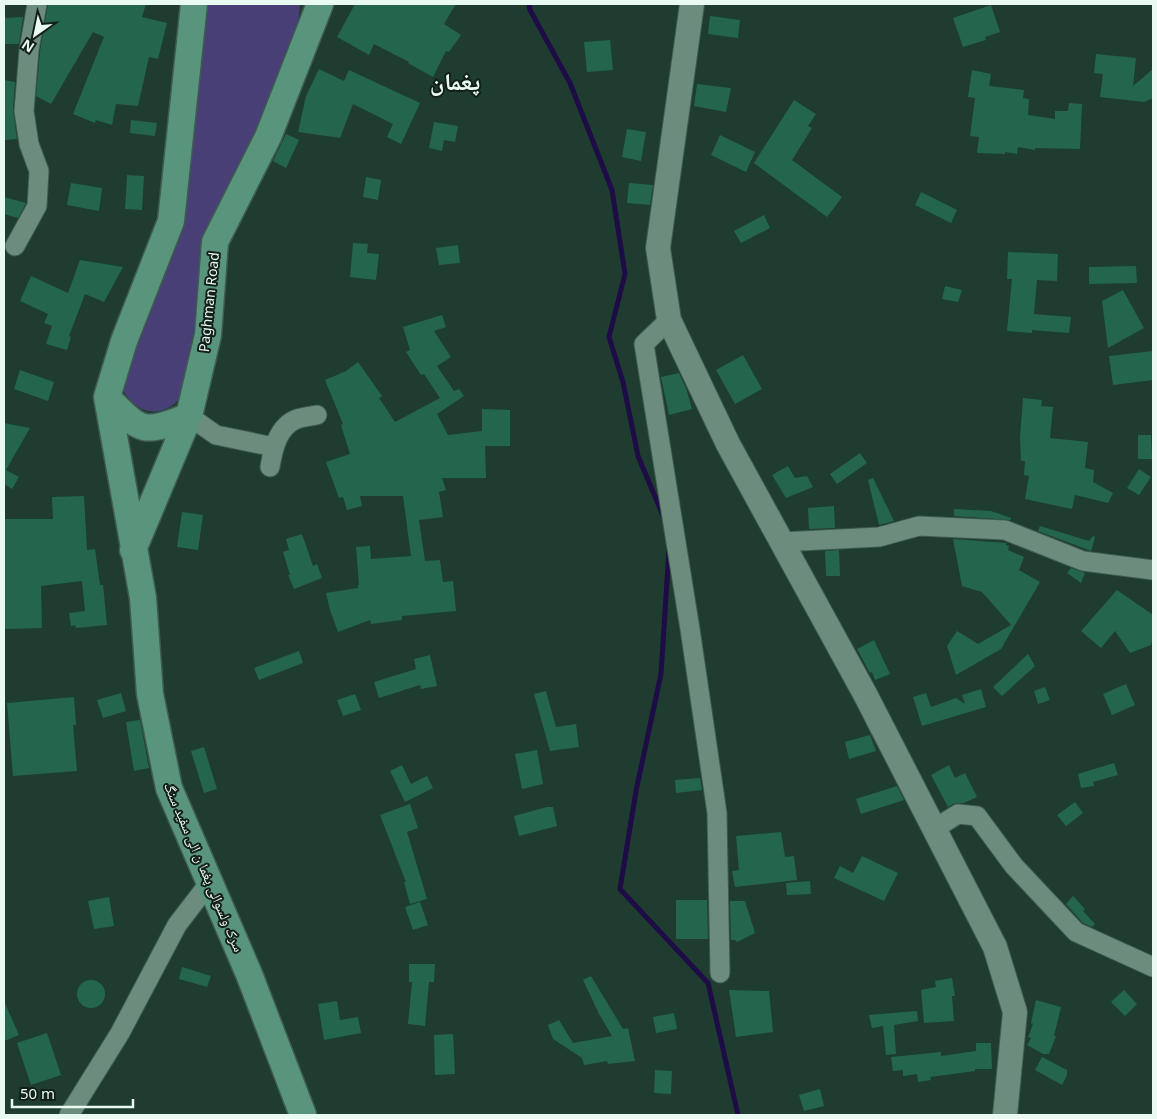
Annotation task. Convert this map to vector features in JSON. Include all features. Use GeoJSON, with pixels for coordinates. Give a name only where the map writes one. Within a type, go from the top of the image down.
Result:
{"type":"FeatureCollection","features":[{"type":"Feature","properties":{"kind":"main road"},"geometry":{"type":"LineString","coordinates":[[189,416],[163,425],[144,427],[122,414],[108,397],[124,341],[171,222],[194,4]]}},
{"type":"Feature","properties":{"kind":"main road","name":"Paghman Road"},"geometry":{"type":"LineString","coordinates":[[133,550],[189,416],[208,335],[216,242],[268,137],[320,4]]}},
{"type":"Feature","properties":{"kind":"main road","name":"سرک ولسوالی پغما ن الی سفید سنگ"},"geometry":{"type":"LineString","coordinates":[[108,397],[133,550],[143,598],[150,694],[168,788],[249,974],[303,1115]]}},
{"type":"Feature","properties":{"kind":"street"},"geometry":{"type":"LineString","coordinates":[[14,246],[37,206],[39,171],[29,144],[24,111],[29,50],[37,4]]}},
{"type":"Feature","properties":{"kind":"street"},"geometry":{"type":"LineString","coordinates":[[692,4],[658,248],[669,320],[728,444],[865,694],[995,947],[1015,1012],[1005,1115]]}},
{"type":"Feature","properties":{"kind":"street"},"geometry":{"type":"LineString","coordinates":[[669,320],[644,344],[690,629],[717,813],[720,973]]}},
{"type":"Feature","properties":{"kind":"street"},"geometry":{"type":"LineString","coordinates":[[270,467],[274,447],[281,432],[295,420],[317,415]]}},
{"type":"Feature","properties":{"kind":"street"},"geometry":{"type":"LineString","coordinates":[[189,416],[216,435],[274,447]]}},
{"type":"Feature","properties":{"kind":"street"},"geometry":{"type":"LineString","coordinates":[[781,542],[879,537],[919,526],[1005,530],[1083,560],[1153,570]]}},
{"type":"Feature","properties":{"kind":"street"},"geometry":{"type":"LineString","coordinates":[[934,829],[958,814],[977,816],[1014,866],[1076,932],[1153,967]]}},
{"type":"Feature","properties":{"kind":"street"},"geometry":{"type":"LineString","coordinates":[[69,1115],[120,1032],[177,925],[210,882]]}},
{"type":"Feature","properties":{"kind":"shaded area"},"geometry":{"type":"Polygon","coordinates":[[[206,4],[300,4],[296,46],[202,250],[189,382],[183,395],[174,404],[165,409],[145,410],[135,405],[127,396],[120,383],[177,237],[206,4]]]}},
{"type":"Feature","properties":{"kind":"building"},"geometry":{"type":"Polygon","coordinates":[[[48,4],[146,4],[142,17],[167,23],[158,59],[149,57],[138,106],[116,104],[112,125],[96,120],[95,123],[73,114],[104,37],[93,32],[51,104],[36,96],[40,51],[48,4]]]}},
{"type":"Feature","properties":{"kind":"building"},"geometry":{"type":"Polygon","coordinates":[[[355,4],[456,4],[444,24],[461,35],[449,52],[446,51],[433,77],[374,44],[369,55],[337,37],[355,4]]]}},
{"type":"Feature","properties":{"kind":"building"},"geometry":{"type":"Polygon","coordinates":[[[991,5],[1000,32],[985,37],[986,40],[963,47],[953,18],[991,5]]]}},
{"type":"Feature","properties":{"kind":"building"},"geometry":{"type":"Polygon","coordinates":[[[710,16],[740,20],[738,38],[708,34],[710,16]]]}},
{"type":"Feature","properties":{"kind":"building"},"geometry":{"type":"Polygon","coordinates":[[[23,17],[19,44],[4,44],[4,18],[23,17]]]}},
{"type":"Feature","properties":{"kind":"building"},"geometry":{"type":"Polygon","coordinates":[[[610,40],[613,70],[587,72],[584,42],[610,40]]]}},
{"type":"Feature","properties":{"kind":"building"},"geometry":{"type":"Polygon","coordinates":[[[1096,54],[1136,58],[1133,86],[1153,69],[1153,98],[1144,102],[1100,97],[1103,74],[1094,73],[1096,54]]]}},
{"type":"Feature","properties":{"kind":"building"},"geometry":{"type":"Polygon","coordinates":[[[319,69],[344,81],[349,70],[420,103],[401,144],[387,137],[393,124],[353,104],[340,138],[298,132],[306,96],[319,69]]]}},
{"type":"Feature","properties":{"kind":"building"},"geometry":{"type":"Polygon","coordinates":[[[972,70],[991,74],[989,86],[1024,90],[1023,98],[1029,99],[1028,115],[1055,119],[1055,111],[1068,111],[1069,103],[1082,104],[1080,149],[1035,148],[1035,150],[1018,147],[1017,154],[1005,152],[1005,154],[977,153],[979,137],[970,136],[975,98],[968,97],[972,70]]]}},
{"type":"Feature","properties":{"kind":"building"},"geometry":{"type":"Polygon","coordinates":[[[4,80],[15,82],[13,110],[17,139],[5,140],[4,80]]]}},
{"type":"Feature","properties":{"kind":"building"},"geometry":{"type":"Polygon","coordinates":[[[697,84],[731,88],[726,112],[694,106],[697,84]]]}},
{"type":"Feature","properties":{"kind":"building"},"geometry":{"type":"Polygon","coordinates":[[[794,100],[816,114],[808,126],[812,128],[792,160],[842,197],[827,217],[754,163],[794,100]]]}},
{"type":"Feature","properties":{"kind":"building"},"geometry":{"type":"Polygon","coordinates":[[[131,120],[157,123],[155,136],[130,133],[131,120]]]}},
{"type":"Feature","properties":{"kind":"building"},"geometry":{"type":"Polygon","coordinates":[[[434,122],[458,126],[455,142],[444,140],[442,151],[429,148],[434,122]]]}},
{"type":"Feature","properties":{"kind":"building"},"geometry":{"type":"Polygon","coordinates":[[[627,129],[646,132],[641,161],[622,157],[627,129]]]}},
{"type":"Feature","properties":{"kind":"building"},"geometry":{"type":"Polygon","coordinates":[[[286,134],[299,140],[286,168],[273,161],[286,134]]]}},
{"type":"Feature","properties":{"kind":"building"},"geometry":{"type":"Polygon","coordinates":[[[720,135],[755,152],[746,172],[711,155],[720,135]]]}},
{"type":"Feature","properties":{"kind":"building"},"geometry":{"type":"Polygon","coordinates":[[[127,175],[144,176],[142,210],[125,209],[127,175]]]}},
{"type":"Feature","properties":{"kind":"building"},"geometry":{"type":"Polygon","coordinates":[[[366,177],[381,180],[378,200],[363,197],[366,177]]]}},
{"type":"Feature","properties":{"kind":"building"},"geometry":{"type":"Polygon","coordinates":[[[71,183],[102,188],[99,211],[67,205],[71,183]]]}},
{"type":"Feature","properties":{"kind":"building"},"geometry":{"type":"Polygon","coordinates":[[[629,183],[653,185],[650,205],[627,203],[629,183]]]}},
{"type":"Feature","properties":{"kind":"building"},"geometry":{"type":"Polygon","coordinates":[[[921,192],[957,210],[951,223],[915,205],[921,192]]]}},
{"type":"Feature","properties":{"kind":"building"},"geometry":{"type":"Polygon","coordinates":[[[4,197],[26,203],[18,218],[4,214],[4,197]]]}},
{"type":"Feature","properties":{"kind":"building"},"geometry":{"type":"Polygon","coordinates":[[[764,215],[770,228],[741,243],[734,231],[764,215]]]}},
{"type":"Feature","properties":{"kind":"building"},"geometry":{"type":"Polygon","coordinates":[[[353,243],[368,244],[367,253],[379,254],[376,280],[350,277],[353,243]]]}},
{"type":"Feature","properties":{"kind":"building"},"geometry":{"type":"Polygon","coordinates":[[[458,245],[460,263],[439,265],[436,248],[458,245]]]}},
{"type":"Feature","properties":{"kind":"building"},"geometry":{"type":"Polygon","coordinates":[[[1008,252],[1058,254],[1057,281],[1037,280],[1034,314],[1071,317],[1069,333],[1032,330],[1032,333],[1007,331],[1012,279],[1007,279],[1008,252]]]}},
{"type":"Feature","properties":{"kind":"building"},"geometry":{"type":"Polygon","coordinates":[[[80,260],[123,267],[104,302],[85,294],[69,336],[71,337],[67,350],[46,344],[52,326],[44,323],[48,314],[20,301],[31,276],[68,293],[80,260]]]}},
{"type":"Feature","properties":{"kind":"building"},"geometry":{"type":"Polygon","coordinates":[[[1136,266],[1137,283],[1089,284],[1089,267],[1136,266]]]}},
{"type":"Feature","properties":{"kind":"building"},"geometry":{"type":"Polygon","coordinates":[[[945,286],[962,290],[958,302],[942,299],[945,286]]]}},
{"type":"Feature","properties":{"kind":"building"},"geometry":{"type":"Polygon","coordinates":[[[1123,290],[1144,328],[1108,348],[1102,301],[1123,290]]]}},
{"type":"Feature","properties":{"kind":"building"},"geometry":{"type":"Polygon","coordinates":[[[442,315],[446,327],[434,331],[451,357],[437,366],[454,391],[459,389],[464,396],[437,414],[448,435],[482,431],[482,409],[510,410],[510,446],[485,446],[486,478],[442,478],[446,490],[439,492],[443,517],[419,520],[425,561],[440,560],[443,582],[453,581],[456,611],[402,616],[402,620],[371,624],[370,620],[338,632],[326,593],[358,588],[356,547],[370,546],[371,559],[411,556],[403,496],[360,496],[362,506],[347,510],[343,497],[339,498],[326,462],[350,454],[341,425],[343,424],[325,380],[346,371],[358,362],[382,396],[379,398],[395,422],[440,398],[424,374],[421,375],[406,352],[410,350],[403,327],[442,315]]]}},
{"type":"Feature","properties":{"kind":"building"},"geometry":{"type":"Polygon","coordinates":[[[1153,351],[1153,380],[1113,385],[1109,356],[1153,351]]]}},
{"type":"Feature","properties":{"kind":"building"},"geometry":{"type":"Polygon","coordinates":[[[743,355],[762,389],[735,404],[716,370],[743,355]]]}},
{"type":"Feature","properties":{"kind":"building"},"geometry":{"type":"Polygon","coordinates":[[[20,370],[54,382],[48,401],[14,389],[20,370]]]}},
{"type":"Feature","properties":{"kind":"building"},"geometry":{"type":"Polygon","coordinates":[[[679,373],[692,409],[669,415],[661,377],[679,373]]]}},
{"type":"Feature","properties":{"kind":"building"},"geometry":{"type":"Polygon","coordinates":[[[1023,398],[1042,400],[1041,406],[1053,407],[1050,438],[1088,442],[1085,468],[1094,470],[1093,482],[1113,493],[1108,503],[1075,495],[1072,509],[1025,499],[1029,476],[1024,475],[1025,461],[1021,461],[1020,437],[1023,398]]]}},
{"type":"Feature","properties":{"kind":"building"},"geometry":{"type":"Polygon","coordinates":[[[4,423],[30,428],[6,470],[19,477],[12,489],[4,484],[4,423]]]}},
{"type":"Feature","properties":{"kind":"building"},"geometry":{"type":"Polygon","coordinates":[[[1138,435],[1151,435],[1152,459],[1138,459],[1138,435]]]}},
{"type":"Feature","properties":{"kind":"building"},"geometry":{"type":"Polygon","coordinates":[[[860,453],[867,463],[837,484],[830,474],[860,453]]]}},
{"type":"Feature","properties":{"kind":"building"},"geometry":{"type":"Polygon","coordinates":[[[788,466],[795,478],[807,476],[813,487],[786,498],[772,475],[788,466]]]}},
{"type":"Feature","properties":{"kind":"building"},"geometry":{"type":"Polygon","coordinates":[[[1139,469],[1151,477],[1139,495],[1127,488],[1139,469]]]}},
{"type":"Feature","properties":{"kind":"building"},"geometry":{"type":"Polygon","coordinates":[[[873,478],[894,521],[879,525],[868,480],[873,478]]]}},
{"type":"Feature","properties":{"kind":"building"},"geometry":{"type":"Polygon","coordinates":[[[84,496],[87,550],[95,549],[100,585],[103,585],[107,625],[76,628],[75,625],[71,626],[69,613],[85,611],[82,581],[41,586],[42,628],[4,629],[5,519],[53,519],[52,497],[84,496]]]}},
{"type":"Feature","properties":{"kind":"building"},"geometry":{"type":"Polygon","coordinates":[[[834,506],[835,528],[809,529],[808,508],[834,506]]]}},
{"type":"Feature","properties":{"kind":"building"},"geometry":{"type":"Polygon","coordinates":[[[954,509],[991,511],[1011,518],[1011,520],[954,516],[954,509]]]}},
{"type":"Feature","properties":{"kind":"building"},"geometry":{"type":"Polygon","coordinates":[[[182,512],[203,515],[198,550],[177,547],[182,512]]]}},
{"type":"Feature","properties":{"kind":"building"},"geometry":{"type":"Polygon","coordinates":[[[1040,526],[1089,541],[1093,536],[1095,537],[1091,551],[1038,531],[1040,526]]]}},
{"type":"Feature","properties":{"kind":"building"},"geometry":{"type":"Polygon","coordinates":[[[302,534],[313,566],[317,564],[322,578],[294,589],[288,575],[290,575],[283,552],[289,550],[286,539],[302,534]]]}},
{"type":"Feature","properties":{"kind":"building"},"geometry":{"type":"Polygon","coordinates":[[[953,539],[1006,543],[1009,546],[1008,550],[1024,557],[1019,570],[1040,582],[1001,649],[956,675],[947,646],[957,631],[978,644],[1011,625],[982,592],[962,586],[953,539]]]}},
{"type":"Feature","properties":{"kind":"building"},"geometry":{"type":"Polygon","coordinates":[[[839,550],[840,576],[826,576],[825,551],[839,550]]]}},
{"type":"Feature","properties":{"kind":"building"},"geometry":{"type":"Polygon","coordinates":[[[1071,568],[1085,573],[1081,583],[1067,573],[1071,568]]]}},
{"type":"Feature","properties":{"kind":"building"},"geometry":{"type":"Polygon","coordinates":[[[1117,590],[1153,615],[1151,645],[1130,653],[1115,631],[1101,648],[1081,631],[1117,590]]]}},
{"type":"Feature","properties":{"kind":"building"},"geometry":{"type":"Polygon","coordinates":[[[874,640],[890,674],[875,680],[857,649],[874,640]]]}},
{"type":"Feature","properties":{"kind":"building"},"geometry":{"type":"Polygon","coordinates":[[[299,651],[303,663],[259,680],[254,668],[299,651]]]}},
{"type":"Feature","properties":{"kind":"building"},"geometry":{"type":"Polygon","coordinates":[[[1028,654],[1035,666],[1002,696],[993,687],[1028,654]]]}},
{"type":"Feature","properties":{"kind":"building"},"geometry":{"type":"Polygon","coordinates":[[[430,655],[437,686],[421,689],[420,685],[379,698],[374,682],[416,669],[414,659],[430,655]]]}},
{"type":"Feature","properties":{"kind":"building"},"geometry":{"type":"Polygon","coordinates":[[[1126,684],[1135,705],[1112,715],[1103,694],[1126,684]]]}},
{"type":"Feature","properties":{"kind":"building"},"geometry":{"type":"Polygon","coordinates":[[[1045,687],[1050,700],[1038,704],[1034,691],[1045,687]]]}},
{"type":"Feature","properties":{"kind":"building"},"geometry":{"type":"Polygon","coordinates":[[[981,689],[986,707],[922,726],[913,697],[926,693],[931,707],[956,698],[965,704],[962,695],[981,689]]]}},
{"type":"Feature","properties":{"kind":"building"},"geometry":{"type":"Polygon","coordinates":[[[546,691],[556,727],[576,724],[579,747],[550,751],[534,694],[546,691]]]}},
{"type":"Feature","properties":{"kind":"building"},"geometry":{"type":"Polygon","coordinates":[[[121,693],[126,711],[103,718],[97,700],[121,693]]]}},
{"type":"Feature","properties":{"kind":"building"},"geometry":{"type":"Polygon","coordinates":[[[355,694],[361,710],[343,716],[337,700],[355,694]]]}},
{"type":"Feature","properties":{"kind":"building"},"geometry":{"type":"Polygon","coordinates":[[[74,697],[76,725],[73,725],[77,771],[13,776],[7,703],[74,697]]]}},
{"type":"Feature","properties":{"kind":"building"},"geometry":{"type":"Polygon","coordinates":[[[140,720],[149,768],[134,771],[126,722],[140,720]]]}},
{"type":"Feature","properties":{"kind":"building"},"geometry":{"type":"Polygon","coordinates":[[[870,735],[876,751],[849,759],[845,742],[870,735]]]}},
{"type":"Feature","properties":{"kind":"building"},"geometry":{"type":"Polygon","coordinates":[[[204,747],[217,789],[204,793],[191,751],[204,747]]]}},
{"type":"Feature","properties":{"kind":"building"},"geometry":{"type":"Polygon","coordinates":[[[537,750],[543,784],[522,789],[515,754],[537,750]]]}},
{"type":"Feature","properties":{"kind":"building"},"geometry":{"type":"Polygon","coordinates":[[[1114,763],[1118,775],[1093,782],[1094,786],[1081,788],[1078,774],[1114,763]]]}},
{"type":"Feature","properties":{"kind":"building"},"geometry":{"type":"Polygon","coordinates":[[[402,765],[411,784],[427,776],[433,788],[405,802],[390,771],[402,765]]]}},
{"type":"Feature","properties":{"kind":"building"},"geometry":{"type":"Polygon","coordinates":[[[949,765],[955,778],[965,773],[977,797],[948,807],[931,775],[949,765]]]}},
{"type":"Feature","properties":{"kind":"building"},"geometry":{"type":"Polygon","coordinates":[[[700,778],[702,790],[676,793],[675,780],[700,778]]]}},
{"type":"Feature","properties":{"kind":"building"},"geometry":{"type":"Polygon","coordinates":[[[897,786],[904,800],[861,814],[856,799],[897,786]]]}},
{"type":"Feature","properties":{"kind":"building"},"geometry":{"type":"Polygon","coordinates":[[[1075,802],[1083,813],[1066,826],[1057,815],[1075,802]]]}},
{"type":"Feature","properties":{"kind":"building"},"geometry":{"type":"Polygon","coordinates":[[[410,804],[418,828],[407,832],[427,899],[410,904],[404,882],[406,882],[380,815],[410,804]]]}},
{"type":"Feature","properties":{"kind":"building"},"geometry":{"type":"Polygon","coordinates":[[[553,807],[557,826],[519,836],[514,816],[553,807]]]}},
{"type":"Feature","properties":{"kind":"building"},"geometry":{"type":"Polygon","coordinates":[[[781,832],[785,857],[794,856],[797,880],[735,887],[732,871],[739,870],[736,836],[781,832]]]}},
{"type":"Feature","properties":{"kind":"building"},"geometry":{"type":"Polygon","coordinates":[[[862,856],[898,873],[884,901],[834,878],[840,866],[853,873],[862,856]]]}},
{"type":"Feature","properties":{"kind":"building"},"geometry":{"type":"Polygon","coordinates":[[[810,881],[811,894],[787,895],[786,883],[810,881]]]}},
{"type":"Feature","properties":{"kind":"building"},"geometry":{"type":"Polygon","coordinates":[[[1073,896],[1095,924],[1092,927],[1083,923],[1066,904],[1073,896]]]}},
{"type":"Feature","properties":{"kind":"building"},"geometry":{"type":"Polygon","coordinates":[[[109,897],[114,926],[94,929],[88,901],[109,897]]]}},
{"type":"Feature","properties":{"kind":"building"},"geometry":{"type":"Polygon","coordinates":[[[676,900],[707,900],[708,939],[676,939],[676,900]]]}},
{"type":"Feature","properties":{"kind":"building"},"geometry":{"type":"Polygon","coordinates":[[[730,901],[745,901],[755,933],[737,942],[731,940],[730,901]]]}},
{"type":"Feature","properties":{"kind":"building"},"geometry":{"type":"Polygon","coordinates":[[[420,902],[428,925],[413,930],[405,907],[420,902]]]}},
{"type":"Feature","properties":{"kind":"building"},"geometry":{"type":"Polygon","coordinates":[[[409,964],[435,964],[434,982],[429,982],[425,1026],[408,1024],[412,982],[409,982],[409,964]]]}},
{"type":"Feature","properties":{"kind":"building"},"geometry":{"type":"Polygon","coordinates":[[[182,967],[211,976],[207,987],[179,979],[182,967]]]}},
{"type":"Feature","properties":{"kind":"building"},"geometry":{"type":"Polygon","coordinates":[[[591,976],[623,1029],[628,1028],[635,1061],[608,1064],[607,1061],[584,1065],[582,1058],[553,1039],[548,1025],[559,1020],[573,1043],[612,1036],[583,980],[591,976]]]}},
{"type":"Feature","properties":{"kind":"building"},"geometry":{"type":"Polygon","coordinates":[[[952,978],[955,996],[952,996],[954,1021],[924,1023],[921,990],[936,987],[935,981],[952,978]]]}},
{"type":"Feature","properties":{"kind":"building"},"geometry":{"type":"Polygon","coordinates":[[[91,980],[101,984],[105,994],[101,1004],[91,1008],[81,1004],[77,994],[81,984],[91,980]]]}},
{"type":"Feature","properties":{"kind":"building"},"geometry":{"type":"Polygon","coordinates":[[[729,990],[769,991],[773,1032],[736,1037],[729,990]]]}},
{"type":"Feature","properties":{"kind":"building"},"geometry":{"type":"Polygon","coordinates":[[[1124,990],[1137,1004],[1125,1016],[1111,1002],[1124,990]]]}},
{"type":"Feature","properties":{"kind":"building"},"geometry":{"type":"Polygon","coordinates":[[[1036,1000],[1061,1007],[1054,1036],[1056,1036],[1049,1054],[1043,1054],[1027,1045],[1031,1038],[1028,1037],[1033,1024],[1031,1023],[1036,1000]]]}},
{"type":"Feature","properties":{"kind":"building"},"geometry":{"type":"Polygon","coordinates":[[[4,1001],[19,1035],[4,1041],[4,1001]]]}},
{"type":"Feature","properties":{"kind":"building"},"geometry":{"type":"Polygon","coordinates":[[[337,1001],[340,1020],[358,1017],[361,1033],[324,1040],[318,1004],[337,1001]]]}},
{"type":"Feature","properties":{"kind":"building"},"geometry":{"type":"Polygon","coordinates":[[[917,1011],[918,1021],[894,1025],[896,1054],[886,1055],[883,1026],[872,1028],[869,1015],[917,1011]]]}},
{"type":"Feature","properties":{"kind":"building"},"geometry":{"type":"Polygon","coordinates":[[[674,1013],[677,1029],[656,1033],[653,1017],[674,1013]]]}},
{"type":"Feature","properties":{"kind":"building"},"geometry":{"type":"Polygon","coordinates":[[[47,1033],[61,1075],[31,1085],[17,1043],[47,1033]]]}},
{"type":"Feature","properties":{"kind":"building"},"geometry":{"type":"Polygon","coordinates":[[[453,1034],[455,1074],[435,1075],[434,1035],[453,1034]]]}},
{"type":"Feature","properties":{"kind":"building"},"geometry":{"type":"Polygon","coordinates":[[[976,1043],[991,1043],[992,1069],[975,1069],[975,1071],[930,1077],[931,1080],[918,1082],[917,1074],[903,1076],[903,1070],[893,1071],[891,1057],[941,1052],[941,1056],[976,1051],[976,1043]]]}},
{"type":"Feature","properties":{"kind":"building"},"geometry":{"type":"Polygon","coordinates":[[[1042,1057],[1067,1070],[1067,1075],[1062,1085],[1035,1070],[1042,1057]]]}},
{"type":"Feature","properties":{"kind":"building"},"geometry":{"type":"Polygon","coordinates":[[[655,1070],[672,1071],[671,1094],[654,1093],[655,1070]]]}},
{"type":"Feature","properties":{"kind":"building"},"geometry":{"type":"Polygon","coordinates":[[[820,1089],[824,1106],[804,1111],[799,1095],[820,1089]]]}},
{"type":"Feature","properties":{"kind":"waterway"},"geometry":{"type":"LineString","coordinates":[[529,4],[530,10],[570,83],[612,190],[625,274],[609,337],[623,382],[638,456],[664,518]]}},
{"type":"Feature","properties":{"kind":"waterway"},"geometry":{"type":"LineString","coordinates":[[669,550],[661,674],[636,791],[620,889],[708,983],[738,1115]]}},
{"type":"Feature","properties":{"kind":"district","name":"پغمان"},"geometry":{"type":"Point","coordinates":[455,82]}}]}
